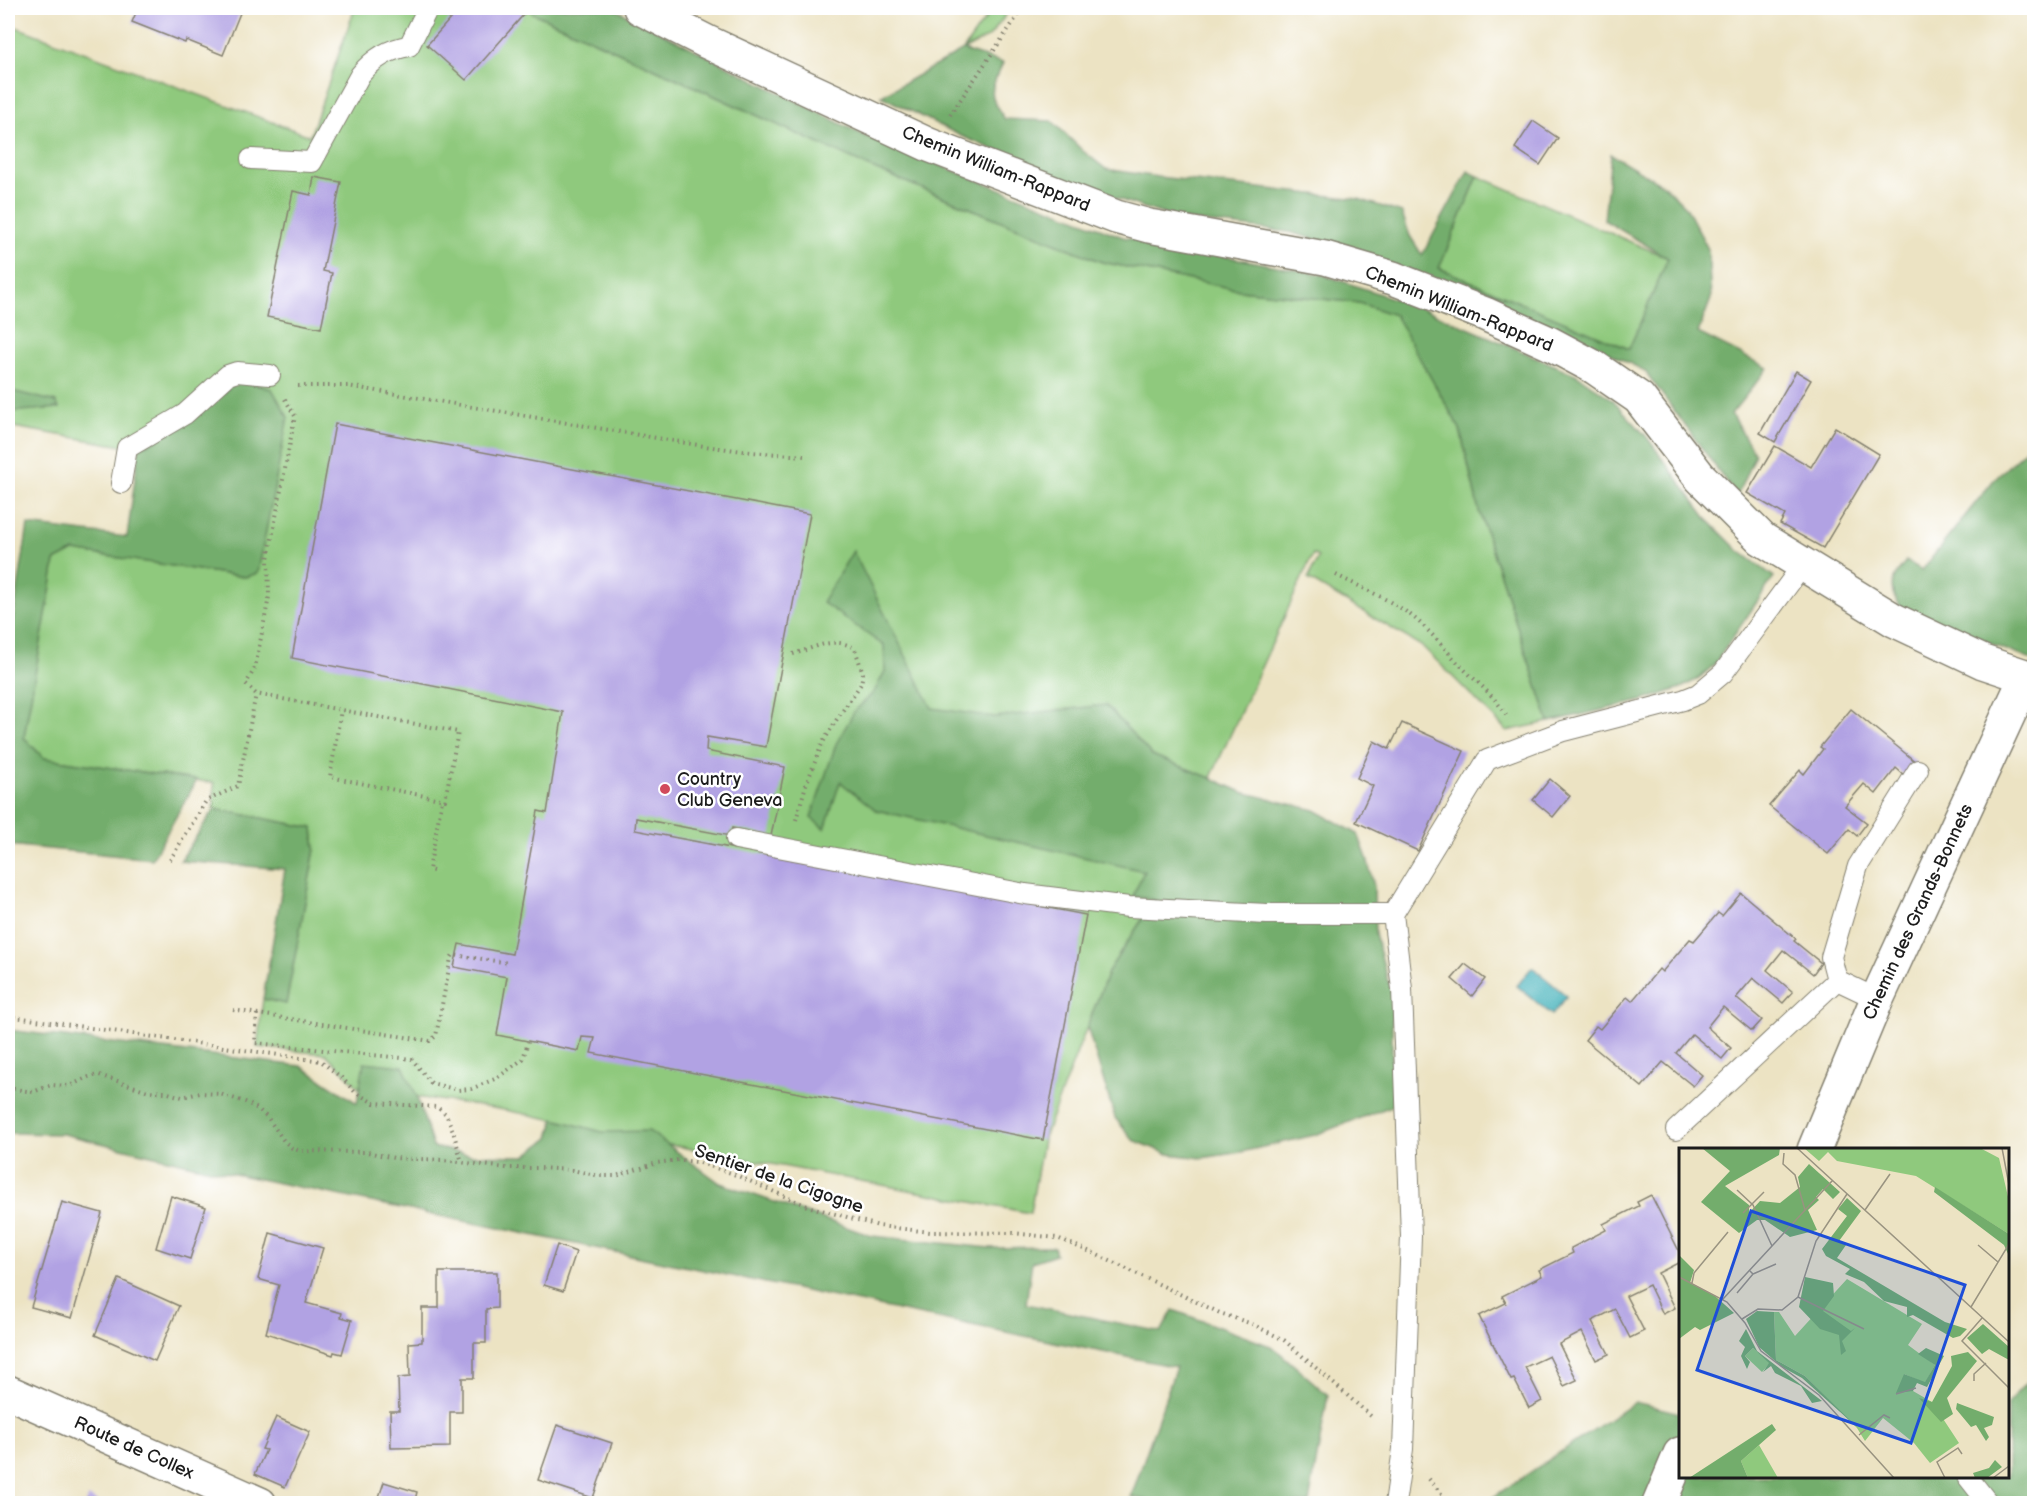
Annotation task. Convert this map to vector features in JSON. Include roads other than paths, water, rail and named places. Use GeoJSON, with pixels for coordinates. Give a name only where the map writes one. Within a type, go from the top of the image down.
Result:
{"type":"FeatureCollection","features":[{"type":"Feature","properties":{"kind":"street","name":"Chemin William-Rappard"},"geometry":{"type":"LineString","coordinates":[[640,8],[707,42],[929,145],[1116,217],[1149,226],[1325,258],[1393,278],[1485,314],[1549,343],[1594,367],[1639,398],[1700,477],[1762,539],[1894,620],[1983,662],[2030,678]]}},
{"type":"Feature","properties":{"kind":"street","name":"Chemin des Grands-Bonnets"},"geometry":{"type":"LineString","coordinates":[[1814,1148],[1877,999],[2030,678]]}},
{"type":"Feature","properties":{"kind":"street","name":"Route de Collex"},"geometry":{"type":"LineString","coordinates":[[8,1392],[260,1503]]}},
{"type":"Feature","properties":{"kind":"street"},"geometry":{"type":"LineString","coordinates":[[1659,1503],[1679,1456]]}},
{"type":"Feature","properties":{"kind":"lane"},"geometry":{"type":"LineString","coordinates":[[251,159],[312,162],[360,75],[381,55],[409,46],[428,8]]}},
{"type":"Feature","properties":{"kind":"lane"},"geometry":{"type":"LineString","coordinates":[[121,483],[127,448],[185,414],[228,375],[237,372],[270,375]]}},
{"type":"Feature","properties":{"kind":"lane"},"geometry":{"type":"LineString","coordinates":[[1395,1503],[1403,1449],[1411,1236],[1402,989],[1393,914],[1487,760],[1563,731],[1683,700],[1698,694],[1723,673],[1803,565]]}},
{"type":"Feature","properties":{"kind":"lane"},"geometry":{"type":"LineString","coordinates":[[1877,999],[1837,980],[1831,957],[1858,866],[1918,770]]}},
{"type":"Feature","properties":{"kind":"lane"},"geometry":{"type":"LineString","coordinates":[[736,839],[1025,894],[1129,907],[1267,914],[1393,914]]}},
{"type":"Feature","properties":{"kind":"lane"},"geometry":{"type":"LineString","coordinates":[[1676,1130],[1837,980]]}},
{"type":"Feature","properties":{"kind":"lane"},"geometry":{"type":"LineString","coordinates":[[1969,1478],[1989,1503]]}},
{"type":"Feature","properties":{"kind":"water"},"geometry":{"type":"Polygon","coordinates":[[[1532,967],[1567,996],[1552,1015],[1517,986],[1532,967]]]}},
{"type":"Feature","properties":{"kind":"place","name":"Country Club Geneva"},"geometry":{"type":"Point","coordinates":[665,789]}}]}
